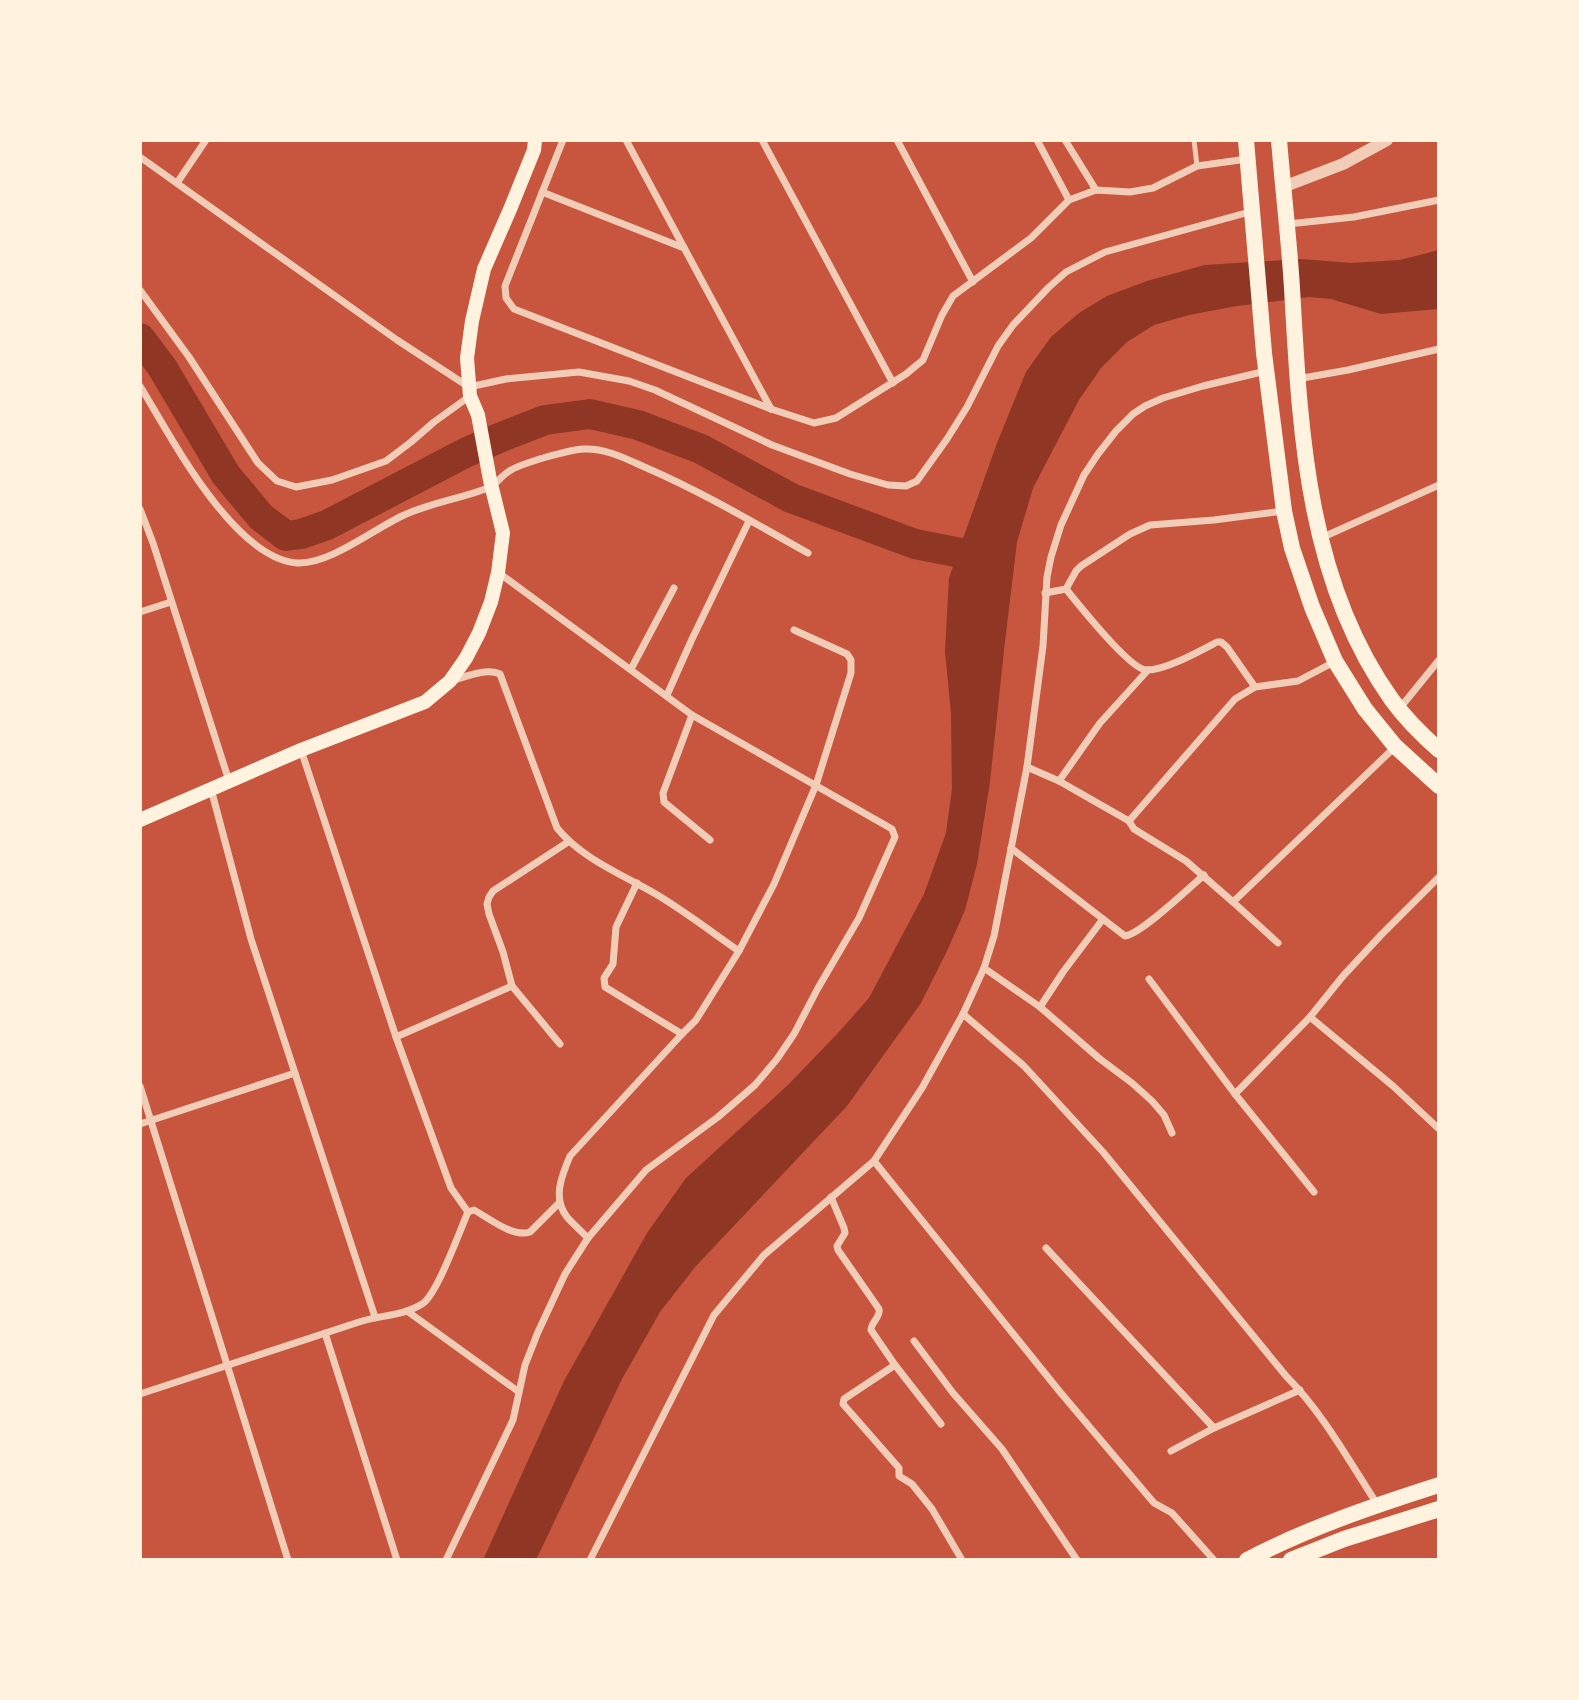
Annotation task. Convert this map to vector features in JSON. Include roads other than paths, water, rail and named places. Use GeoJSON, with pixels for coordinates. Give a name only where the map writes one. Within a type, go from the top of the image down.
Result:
{"type":"FeatureCollection","features":[{"type":"Feature","properties":{"kind":"main road"},"geometry":{"type":"LineString","coordinates":[[140,820],[301,750],[425,702],[450,681],[466,658],[491,602],[503,533],[478,415],[470,391],[467,358],[484,269],[516,196],[534,150],[535,140]]}},
{"type":"Feature","properties":{"kind":"main road"},"geometry":{"type":"LineString","coordinates":[[1246,140],[1266,371],[1284,511],[1292,548],[1312,607],[1335,662],[1365,709],[1395,746],[1439,786]]}},
{"type":"Feature","properties":{"kind":"main road"},"geometry":{"type":"LineString","coordinates":[[1279,140],[1305,457],[1320,539],[1334,585],[1372,670],[1399,709],[1439,750]]}},
{"type":"Feature","properties":{"kind":"main road"},"geometry":{"type":"LineString","coordinates":[[1247,1560],[1283,1541],[1377,1505],[1439,1485]]}},
{"type":"Feature","properties":{"kind":"main road"},"geometry":{"type":"LineString","coordinates":[[1291,1560],[1344,1539],[1439,1509]]}},
{"type":"Feature","properties":{"kind":"street"},"geometry":{"type":"LineString","coordinates":[[177,183],[206,140]]}},
{"type":"Feature","properties":{"kind":"street"},"geometry":{"type":"LineString","coordinates":[[563,140],[505,286],[506,298],[514,309],[771,409],[814,423],[836,418],[923,360],[953,296],[1031,238],[1069,200],[1096,190],[1130,192],[1153,188],[1197,166],[1248,159]]}},
{"type":"Feature","properties":{"kind":"street"},"geometry":{"type":"LineString","coordinates":[[626,140],[771,409]]}},
{"type":"Feature","properties":{"kind":"street"},"geometry":{"type":"LineString","coordinates":[[762,140],[892,383]]}},
{"type":"Feature","properties":{"kind":"street"},"geometry":{"type":"LineString","coordinates":[[897,140],[973,282]]}},
{"type":"Feature","properties":{"kind":"street"},"geometry":{"type":"LineString","coordinates":[[1037,140],[1069,200]]}},
{"type":"Feature","properties":{"kind":"street"},"geometry":{"type":"LineString","coordinates":[[1065,140],[1096,190]]}},
{"type":"Feature","properties":{"kind":"street"},"geometry":{"type":"LineString","coordinates":[[1283,187],[1343,164],[1387,140]]}},
{"type":"Feature","properties":{"kind":"street"},"geometry":{"type":"LineString","coordinates":[[140,157],[470,391]]}},
{"type":"Feature","properties":{"kind":"street"},"geometry":{"type":"LineString","coordinates":[[542,192],[684,248]]}},
{"type":"Feature","properties":{"kind":"street"},"geometry":{"type":"LineString","coordinates":[[1288,232],[1439,200]]}},
{"type":"Feature","properties":{"kind":"street"},"geometry":{"type":"LineString","coordinates":[[140,290],[189,357],[258,463],[276,481],[296,487],[332,480],[386,461],[470,391],[506,379],[579,372],[629,381],[655,390],[772,445],[850,474],[888,485],[906,486],[916,481],[967,407],[998,346],[1013,325],[1066,272],[1105,252],[1253,211]]}},
{"type":"Feature","properties":{"kind":"street"},"geometry":{"type":"LineString","coordinates":[[1297,379],[1439,349]]}},
{"type":"Feature","properties":{"kind":"street"},"geometry":{"type":"LineString","coordinates":[[590,1560],[714,1315],[764,1255],[874,1161],[922,1088],[963,1014],[984,968],[994,936],[1027,767],[1043,646],[1045,593],[1051,557],[1060,525],[1084,475],[1116,431],[1133,414],[1163,398],[1266,371]]}},
{"type":"Feature","properties":{"kind":"street"},"geometry":{"type":"LineString","coordinates":[[140,386],[178,450],[206,491],[235,526],[259,547],[288,561],[310,562],[331,554],[371,535],[402,516],[491,484],[509,471],[527,463],[581,449],[618,455],[678,482],[808,553]]}},
{"type":"Feature","properties":{"kind":"street"},"geometry":{"type":"LineString","coordinates":[[1320,539],[1439,485]]}},
{"type":"Feature","properties":{"kind":"street"},"geometry":{"type":"LineString","coordinates":[[140,509],[229,781]]}},
{"type":"Feature","properties":{"kind":"street"},"geometry":{"type":"LineString","coordinates":[[1066,589],[1081,566],[1140,529],[1163,523],[1284,511]]}},
{"type":"Feature","properties":{"kind":"street"},"geometry":{"type":"LineString","coordinates":[[667,695],[750,521]]}},
{"type":"Feature","properties":{"kind":"street"},"geometry":{"type":"LineString","coordinates":[[446,1560],[513,1420],[525,1365],[565,1273],[588,1238],[646,1170],[718,1117],[755,1085],[776,1059],[794,1034],[859,918],[895,837],[892,829],[692,715],[498,573]]}},
{"type":"Feature","properties":{"kind":"street"},"geometry":{"type":"LineString","coordinates":[[631,669],[674,588]]}},
{"type":"Feature","properties":{"kind":"street"},"geometry":{"type":"LineString","coordinates":[[1045,593],[1066,589]]}},
{"type":"Feature","properties":{"kind":"street"},"geometry":{"type":"LineString","coordinates":[[1066,589],[1139,668],[1149,670],[1161,667],[1221,642],[1255,687]]}},
{"type":"Feature","properties":{"kind":"street"},"geometry":{"type":"LineString","coordinates":[[140,612],[171,602]]}},
{"type":"Feature","properties":{"kind":"street"},"geometry":{"type":"LineString","coordinates":[[588,1238],[566,1216],[559,1203],[562,1174],[570,1156],[696,1020],[740,951],[774,884],[816,786],[851,673],[851,660],[847,654],[794,630]]}},
{"type":"Feature","properties":{"kind":"street"},"geometry":{"type":"LineString","coordinates":[[1399,709],[1439,660]]}},
{"type":"Feature","properties":{"kind":"street"},"geometry":{"type":"LineString","coordinates":[[1129,821],[1236,699],[1255,687],[1298,681],[1335,662]]}},
{"type":"Feature","properties":{"kind":"street"},"geometry":{"type":"LineString","coordinates":[[1059,781],[1100,723],[1149,670]]}},
{"type":"Feature","properties":{"kind":"street"},"geometry":{"type":"LineString","coordinates":[[450,681],[486,672],[494,671],[500,674],[557,828],[568,842],[661,897],[740,951]]}},
{"type":"Feature","properties":{"kind":"street"},"geometry":{"type":"LineString","coordinates":[[692,715],[663,799],[710,840]]}},
{"type":"Feature","properties":{"kind":"street"},"geometry":{"type":"LineString","coordinates":[[1233,902],[1395,746]]}},
{"type":"Feature","properties":{"kind":"street"},"geometry":{"type":"LineString","coordinates":[[301,750],[396,1037],[451,1188],[468,1212]]}},
{"type":"Feature","properties":{"kind":"street"},"geometry":{"type":"LineString","coordinates":[[1027,767],[1059,781],[1129,821],[1134,829],[1204,875],[1278,943]]}},
{"type":"Feature","properties":{"kind":"street"},"geometry":{"type":"LineString","coordinates":[[211,789],[251,939],[375,1317]]}},
{"type":"Feature","properties":{"kind":"street"},"geometry":{"type":"LineString","coordinates":[[560,1044],[512,986],[487,904],[493,891],[568,842]]}},
{"type":"Feature","properties":{"kind":"street"},"geometry":{"type":"LineString","coordinates":[[1011,848],[1127,936],[1204,875]]}},
{"type":"Feature","properties":{"kind":"street"},"geometry":{"type":"LineString","coordinates":[[1235,1094],[1310,1017],[1381,935],[1439,877]]}},
{"type":"Feature","properties":{"kind":"street"},"geometry":{"type":"LineString","coordinates":[[637,883],[616,927],[613,964],[604,978],[605,988],[681,1034]]}},
{"type":"Feature","properties":{"kind":"street"},"geometry":{"type":"LineString","coordinates":[[1040,1007],[1103,919]]}},
{"type":"Feature","properties":{"kind":"street"},"geometry":{"type":"LineString","coordinates":[[984,968],[1040,1007],[1132,1083],[1164,1115],[1172,1133]]}},
{"type":"Feature","properties":{"kind":"street"},"geometry":{"type":"LineString","coordinates":[[1149,979],[1235,1094],[1314,1192]]}},
{"type":"Feature","properties":{"kind":"street"},"geometry":{"type":"LineString","coordinates":[[396,1037],[512,986]]}},
{"type":"Feature","properties":{"kind":"street"},"geometry":{"type":"LineString","coordinates":[[963,1014],[1024,1066],[1103,1152],[1300,1390],[1377,1505]]}},
{"type":"Feature","properties":{"kind":"street"},"geometry":{"type":"LineString","coordinates":[[1310,1017],[1393,1086],[1439,1129]]}},
{"type":"Feature","properties":{"kind":"street"},"geometry":{"type":"LineString","coordinates":[[140,1124],[295,1073]]}},
{"type":"Feature","properties":{"kind":"street"},"geometry":{"type":"LineString","coordinates":[[140,1086],[288,1560]]}},
{"type":"Feature","properties":{"kind":"street"},"geometry":{"type":"LineString","coordinates":[[874,1161],[1060,1392],[1154,1503],[1172,1513],[1214,1560]]}},
{"type":"Feature","properties":{"kind":"street"},"geometry":{"type":"LineString","coordinates":[[831,1198],[845,1233],[837,1246],[838,1250],[880,1309],[871,1330],[941,1423]]}},
{"type":"Feature","properties":{"kind":"street"},"geometry":{"type":"LineString","coordinates":[[140,1394],[375,1317],[407,1311],[422,1304],[434,1290],[468,1212],[474,1210],[515,1233],[525,1234],[559,1203]]}},
{"type":"Feature","properties":{"kind":"street"},"geometry":{"type":"LineString","coordinates":[[1046,1248],[1214,1428]]}},
{"type":"Feature","properties":{"kind":"street"},"geometry":{"type":"LineString","coordinates":[[407,1311],[519,1392]]}},
{"type":"Feature","properties":{"kind":"street"},"geometry":{"type":"LineString","coordinates":[[325,1333],[397,1560]]}},
{"type":"Feature","properties":{"kind":"street"},"geometry":{"type":"LineString","coordinates":[[914,1341],[953,1393],[1002,1449],[1077,1560]]}},
{"type":"Feature","properties":{"kind":"street"},"geometry":{"type":"LineString","coordinates":[[895,1365],[845,1399],[843,1404],[898,1468],[899,1476],[912,1484],[932,1509],[962,1560]]}},
{"type":"Feature","properties":{"kind":"street"},"geometry":{"type":"LineString","coordinates":[[1171,1451],[1214,1428],[1300,1390]]}},
{"type":"Feature","properties":{"kind":"street"},"geometry":{"type":"LineString","coordinates":[[1283,1541],[1291,1560]]}},
{"type":"Feature","properties":{"kind":"lane"},"geometry":{"type":"LineString","coordinates":[[1194,140],[1197,166]]}},
{"type":"Feature","properties":{"kind":"waterway"},"geometry":{"type":"LineString","coordinates":[[140,338],[162,367],[226,475],[261,517],[286,536],[327,525],[499,438],[545,420],[590,414],[638,425],[701,449],[791,498],[915,544],[981,557]]}}]}
